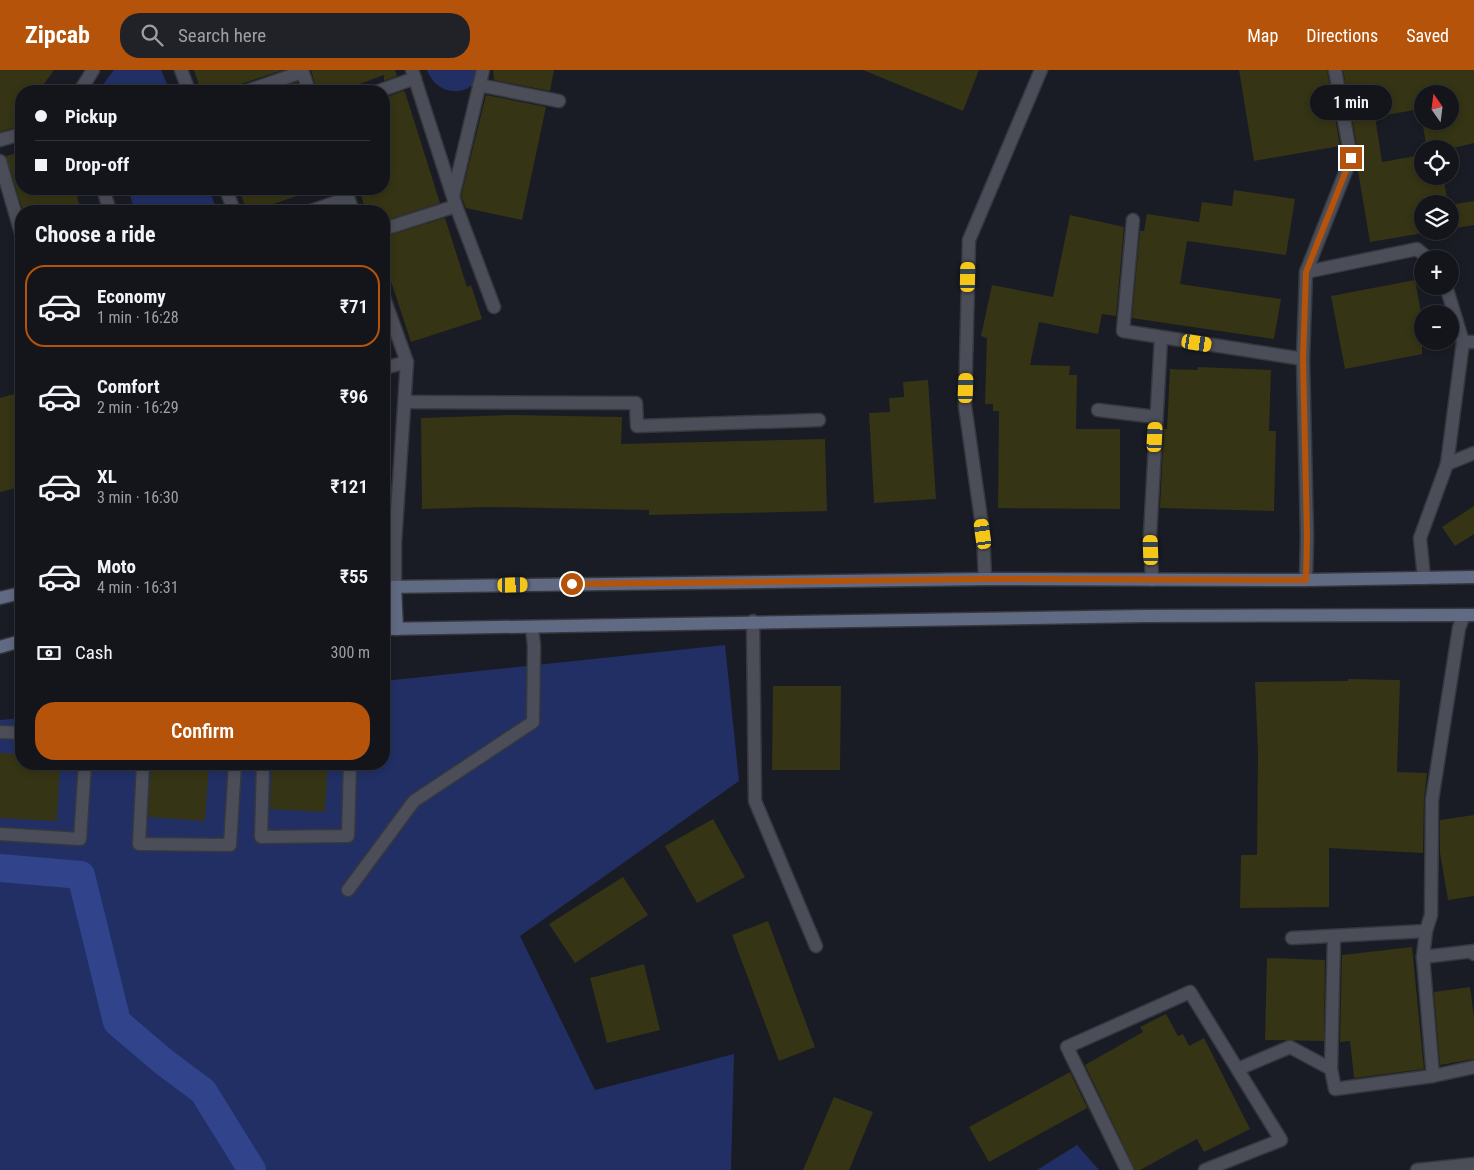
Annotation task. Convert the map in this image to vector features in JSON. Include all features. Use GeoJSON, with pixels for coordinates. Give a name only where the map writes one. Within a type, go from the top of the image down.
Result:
{"type":"FeatureCollection","features":[{"type":"Feature","properties":{"kind":"main road"},"geometry":{"type":"LineString","coordinates":[[397,629],[390,587],[985,579],[1306,580],[1474,577]]}},
{"type":"Feature","properties":{"kind":"main road"},"geometry":{"type":"LineString","coordinates":[[0,598],[15,594]]}},
{"type":"Feature","properties":{"kind":"main road"},"geometry":{"type":"LineString","coordinates":[[390,629],[1145,616],[1469,615]]}},
{"type":"Feature","properties":{"kind":"main road"},"geometry":{"type":"LineString","coordinates":[[0,647],[15,643]]}},
{"type":"Feature","properties":{"kind":"street"},"geometry":{"type":"LineString","coordinates":[[84,85],[93,70]]}},
{"type":"Feature","properties":{"kind":"street"},"geometry":{"type":"LineString","coordinates":[[181,70],[187,85]]}},
{"type":"Feature","properties":{"kind":"street"},"geometry":{"type":"LineString","coordinates":[[455,201],[482,70]]}},
{"type":"Feature","properties":{"kind":"street"},"geometry":{"type":"LineString","coordinates":[[985,579],[983,534],[965,406],[969,240],[1041,70]]}},
{"type":"Feature","properties":{"kind":"street"},"geometry":{"type":"LineString","coordinates":[[1306,580],[1307,536],[1303,359],[1306,272],[1351,158],[1335,70]]}},
{"type":"Feature","properties":{"kind":"street"},"geometry":{"type":"LineString","coordinates":[[264,85],[302,71],[307,85]]}},
{"type":"Feature","properties":{"kind":"street"},"geometry":{"type":"LineString","coordinates":[[390,86],[413,74],[455,201],[494,307]]}},
{"type":"Feature","properties":{"kind":"street"},"geometry":{"type":"LineString","coordinates":[[479,85],[559,101]]}},
{"type":"Feature","properties":{"kind":"street"},"geometry":{"type":"LineString","coordinates":[[0,140],[15,136]]}},
{"type":"Feature","properties":{"kind":"street"},"geometry":{"type":"LineString","coordinates":[[0,160],[15,211]]}},
{"type":"Feature","properties":{"kind":"street"},"geometry":{"type":"LineString","coordinates":[[323,205],[342,195]]}},
{"type":"Feature","properties":{"kind":"street"},"geometry":{"type":"LineString","coordinates":[[390,227],[455,201]]}},
{"type":"Feature","properties":{"kind":"street"},"geometry":{"type":"LineString","coordinates":[[1133,220],[1123,331],[1303,359]]}},
{"type":"Feature","properties":{"kind":"street"},"geometry":{"type":"LineString","coordinates":[[1306,272],[1418,250]]}},
{"type":"Feature","properties":{"kind":"street"},"geometry":{"type":"LineString","coordinates":[[1424,578],[1420,538],[1447,464],[1469,342],[1450,295]]}},
{"type":"Feature","properties":{"kind":"street"},"geometry":{"type":"LineString","coordinates":[[390,315],[407,362],[406,402],[390,587]]}},
{"type":"Feature","properties":{"kind":"street"},"geometry":{"type":"LineString","coordinates":[[1152,580],[1150,535],[1161,338]]}},
{"type":"Feature","properties":{"kind":"street"},"geometry":{"type":"LineString","coordinates":[[390,366],[407,362]]}},
{"type":"Feature","properties":{"kind":"street"},"geometry":{"type":"LineString","coordinates":[[406,402],[636,403],[637,426],[819,420]]}},
{"type":"Feature","properties":{"kind":"street"},"geometry":{"type":"LineString","coordinates":[[1098,410],[1156,417]]}},
{"type":"Feature","properties":{"kind":"street"},"geometry":{"type":"LineString","coordinates":[[1447,464],[1474,453]]}},
{"type":"Feature","properties":{"kind":"street"},"geometry":{"type":"LineString","coordinates":[[1433,1076],[1423,957],[1426,931],[1431,915],[1432,800],[1459,628],[1469,615]]}},
{"type":"Feature","properties":{"kind":"street"},"geometry":{"type":"LineString","coordinates":[[753,622],[755,802],[816,946]]}},
{"type":"Feature","properties":{"kind":"street"},"geometry":{"type":"LineString","coordinates":[[348,890],[414,801],[533,722],[534,646],[532,628]]}},
{"type":"Feature","properties":{"kind":"street"},"geometry":{"type":"LineString","coordinates":[[0,732],[15,733]]}},
{"type":"Feature","properties":{"kind":"street"},"geometry":{"type":"LineString","coordinates":[[0,834],[80,840],[86,770]]}},
{"type":"Feature","properties":{"kind":"street"},"geometry":{"type":"LineString","coordinates":[[142,770],[139,844],[230,845],[235,770]]}},
{"type":"Feature","properties":{"kind":"street"},"geometry":{"type":"LineString","coordinates":[[263,770],[261,837],[348,836],[350,770]]}},
{"type":"Feature","properties":{"kind":"street"},"geometry":{"type":"LineString","coordinates":[[1292,938],[1426,931]]}},
{"type":"Feature","properties":{"kind":"street"},"geometry":{"type":"LineString","coordinates":[[1334,936],[1331,1069],[1335,1089],[1433,1076],[1474,1067]]}},
{"type":"Feature","properties":{"kind":"street"},"geometry":{"type":"LineString","coordinates":[[1423,957],[1474,951],[1474,954]]}},
{"type":"Feature","properties":{"kind":"street"},"geometry":{"type":"LineString","coordinates":[[1127,1170],[1067,1047],[1190,992],[1282,1140],[1206,1170]]}},
{"type":"Feature","properties":{"kind":"street"},"geometry":{"type":"LineString","coordinates":[[1238,1070],[1290,1047],[1331,1069]]}},
{"type":"Feature","properties":{"kind":"street"},"geometry":{"type":"LineString","coordinates":[[1417,1170],[1474,1164]]}},
{"type":"Feature","properties":{"kind":"shaded area"},"geometry":{"type":"Polygon","coordinates":[[[114,70],[161,70],[167,85],[103,85],[114,70]]]}},
{"type":"Feature","properties":{"kind":"shaded area"},"geometry":{"type":"Polygon","coordinates":[[[427,70],[482,70],[471,86],[458,91],[451,91],[434,82],[427,70]]]}},
{"type":"Feature","properties":{"kind":"shaded area"},"geometry":{"type":"Polygon","coordinates":[[[130,195],[211,195],[215,205],[133,205],[130,195]]]}},
{"type":"Feature","properties":{"kind":"shaded area"},"geometry":{"type":"Polygon","coordinates":[[[725,645],[739,781],[520,936],[595,1090],[734,1054],[731,1170],[0,1170],[0,720],[15,719],[15,770],[390,770],[390,680],[725,645]]]}},
{"type":"Feature","properties":{"kind":"shaded area"},"geometry":{"type":"Polygon","coordinates":[[[1077,1145],[1099,1170],[1037,1170],[1077,1145]]]}},
{"type":"Feature","properties":{"kind":"building"},"geometry":{"type":"Polygon","coordinates":[[[0,70],[54,70],[43,85],[15,85],[15,125],[13,128],[0,132],[0,70]]]}},
{"type":"Feature","properties":{"kind":"building"},"geometry":{"type":"Polygon","coordinates":[[[194,70],[283,70],[242,85],[199,85],[194,70]]]}},
{"type":"Feature","properties":{"kind":"building"},"geometry":{"type":"Polygon","coordinates":[[[311,70],[395,70],[397,76],[384,81],[384,75],[357,85],[315,85],[311,70]]]}},
{"type":"Feature","properties":{"kind":"building"},"geometry":{"type":"Polygon","coordinates":[[[493,70],[554,70],[550,91],[494,80],[493,70]]]}},
{"type":"Feature","properties":{"kind":"building"},"geometry":{"type":"Polygon","coordinates":[[[863,70],[979,70],[963,111],[863,70]]]}},
{"type":"Feature","properties":{"kind":"building"},"geometry":{"type":"Polygon","coordinates":[[[1239,70],[1327,70],[1340,146],[1254,161],[1239,70]]]}},
{"type":"Feature","properties":{"kind":"building"},"geometry":{"type":"Polygon","coordinates":[[[1343,70],[1474,70],[1474,143],[1459,147],[1459,140],[1425,140],[1424,130],[1459,130],[1459,85],[1414,85],[1414,110],[1375,117],[1382,162],[1414,156],[1414,185],[1445,185],[1446,195],[1414,195],[1414,235],[1370,242],[1357,165],[1359,157],[1343,70]]]}},
{"type":"Feature","properties":{"kind":"building"},"geometry":{"type":"Polygon","coordinates":[[[405,92],[440,203],[390,219],[390,205],[364,205],[361,195],[390,195],[390,96],[405,92]]]}},
{"type":"Feature","properties":{"kind":"building"},"geometry":{"type":"Polygon","coordinates":[[[486,95],[546,107],[522,220],[466,208],[461,196],[486,95]]]}},
{"type":"Feature","properties":{"kind":"building"},"geometry":{"type":"Polygon","coordinates":[[[15,154],[15,185],[6,156],[15,154]]]}},
{"type":"Feature","properties":{"kind":"building"},"geometry":{"type":"Polygon","coordinates":[[[1234,190],[1295,199],[1286,255],[1187,241],[1180,284],[1281,299],[1274,339],[1132,318],[1140,231],[1144,231],[1147,214],[1199,222],[1202,202],[1232,206],[1234,190]]]}},
{"type":"Feature","properties":{"kind":"building"},"geometry":{"type":"Polygon","coordinates":[[[18,195],[77,195],[79,205],[21,205],[18,195]]]}},
{"type":"Feature","properties":{"kind":"building"},"geometry":{"type":"Polygon","coordinates":[[[241,195],[299,195],[270,205],[245,205],[241,195]]]}},
{"type":"Feature","properties":{"kind":"building"},"geometry":{"type":"Polygon","coordinates":[[[1474,201],[1474,225],[1459,228],[1459,204],[1474,201]]]}},
{"type":"Feature","properties":{"kind":"building"},"geometry":{"type":"Polygon","coordinates":[[[1070,215],[1124,227],[1116,316],[1102,314],[1098,334],[1039,322],[1030,365],[1070,366],[1069,375],[1077,375],[1076,429],[1120,429],[1120,509],[998,508],[999,411],[993,411],[993,404],[985,404],[987,338],[981,336],[992,285],[1053,297],[1070,215]]]}},
{"type":"Feature","properties":{"kind":"building"},"geometry":{"type":"Polygon","coordinates":[[[445,218],[467,287],[471,285],[482,319],[411,342],[390,278],[390,235],[445,218]]]}},
{"type":"Feature","properties":{"kind":"building"},"geometry":{"type":"Polygon","coordinates":[[[1414,280],[1414,295],[1418,295],[1419,305],[1414,305],[1414,350],[1422,350],[1422,354],[1345,369],[1331,296],[1414,280]]]}},
{"type":"Feature","properties":{"kind":"building"},"geometry":{"type":"Polygon","coordinates":[[[1198,367],[1271,370],[1269,431],[1276,431],[1274,511],[1160,508],[1164,429],[1167,429],[1170,369],[1197,370],[1198,367]]]}},
{"type":"Feature","properties":{"kind":"building"},"geometry":{"type":"Polygon","coordinates":[[[928,380],[936,499],[874,503],[869,413],[890,412],[889,398],[904,397],[903,382],[928,380]]]}},
{"type":"Feature","properties":{"kind":"building"},"geometry":{"type":"Polygon","coordinates":[[[15,394],[15,488],[0,492],[0,398],[15,394]]]}},
{"type":"Feature","properties":{"kind":"building"},"geometry":{"type":"Polygon","coordinates":[[[512,415],[622,417],[621,444],[825,439],[827,511],[649,515],[649,510],[488,507],[422,509],[421,418],[512,415]]]}},
{"type":"Feature","properties":{"kind":"building"},"geometry":{"type":"Polygon","coordinates":[[[1474,506],[1474,534],[1455,546],[1442,527],[1474,506]]]}},
{"type":"Feature","properties":{"kind":"building"},"geometry":{"type":"Polygon","coordinates":[[[1348,679],[1400,680],[1397,772],[1427,773],[1424,800],[1423,853],[1329,848],[1329,907],[1240,908],[1241,855],[1257,855],[1258,752],[1255,682],[1348,681],[1348,679]]]}},
{"type":"Feature","properties":{"kind":"building"},"geometry":{"type":"Polygon","coordinates":[[[773,686],[841,686],[840,770],[772,770],[773,686]]]}},
{"type":"Feature","properties":{"kind":"building"},"geometry":{"type":"Polygon","coordinates":[[[0,753],[15,754],[15,770],[60,770],[57,821],[0,818],[0,753]]]}},
{"type":"Feature","properties":{"kind":"building"},"geometry":{"type":"Polygon","coordinates":[[[151,770],[209,770],[205,821],[148,817],[151,770]]]}},
{"type":"Feature","properties":{"kind":"building"},"geometry":{"type":"Polygon","coordinates":[[[272,770],[328,770],[325,812],[270,809],[272,770]]]}},
{"type":"Feature","properties":{"kind":"building"},"geometry":{"type":"Polygon","coordinates":[[[1474,815],[1474,896],[1448,900],[1440,853],[1440,820],[1474,815]]]}},
{"type":"Feature","properties":{"kind":"building"},"geometry":{"type":"Polygon","coordinates":[[[713,819],[745,877],[697,903],[665,846],[713,819]]]}},
{"type":"Feature","properties":{"kind":"building"},"geometry":{"type":"Polygon","coordinates":[[[623,877],[648,915],[575,963],[549,924],[623,877]]]}},
{"type":"Feature","properties":{"kind":"building"},"geometry":{"type":"Polygon","coordinates":[[[768,921],[815,1047],[779,1061],[732,935],[768,921]]]}},
{"type":"Feature","properties":{"kind":"building"},"geometry":{"type":"Polygon","coordinates":[[[1412,947],[1424,1069],[1354,1078],[1350,1041],[1340,1042],[1342,955],[1412,947]]]}},
{"type":"Feature","properties":{"kind":"building"},"geometry":{"type":"Polygon","coordinates":[[[1267,958],[1325,960],[1324,1041],[1265,1040],[1267,958]]]}},
{"type":"Feature","properties":{"kind":"building"},"geometry":{"type":"Polygon","coordinates":[[[644,964],[660,1030],[607,1043],[590,978],[644,964]]]}},
{"type":"Feature","properties":{"kind":"building"},"geometry":{"type":"Polygon","coordinates":[[[1470,987],[1474,1017],[1474,1059],[1440,1065],[1434,992],[1470,987]]]}},
{"type":"Feature","properties":{"kind":"building"},"geometry":{"type":"Polygon","coordinates":[[[1166,1014],[1178,1036],[1183,1034],[1189,1046],[1204,1038],[1250,1129],[1204,1152],[1197,1139],[1140,1170],[1135,1170],[1085,1065],[1143,1032],[1140,1027],[1166,1014]]]}},
{"type":"Feature","properties":{"kind":"building"},"geometry":{"type":"Polygon","coordinates":[[[1070,1072],[1097,1128],[1087,1108],[989,1162],[969,1127],[1070,1072]]]}},
{"type":"Feature","properties":{"kind":"building"},"geometry":{"type":"Polygon","coordinates":[[[834,1097],[873,1112],[849,1170],[803,1170],[834,1097]]]}},
{"type":"Feature","properties":{"kind":"waterway"},"geometry":{"type":"LineString","coordinates":[[0,868],[81,875],[117,1022],[164,1062],[203,1091],[252,1170]]}},
{"type":"Feature","properties":{"kind":"route"},"geometry":{"type":"LineString","coordinates":[[572,584],[985,579],[1306,580],[1307,536],[1303,359],[1306,272],[1351,158]]}}]}
